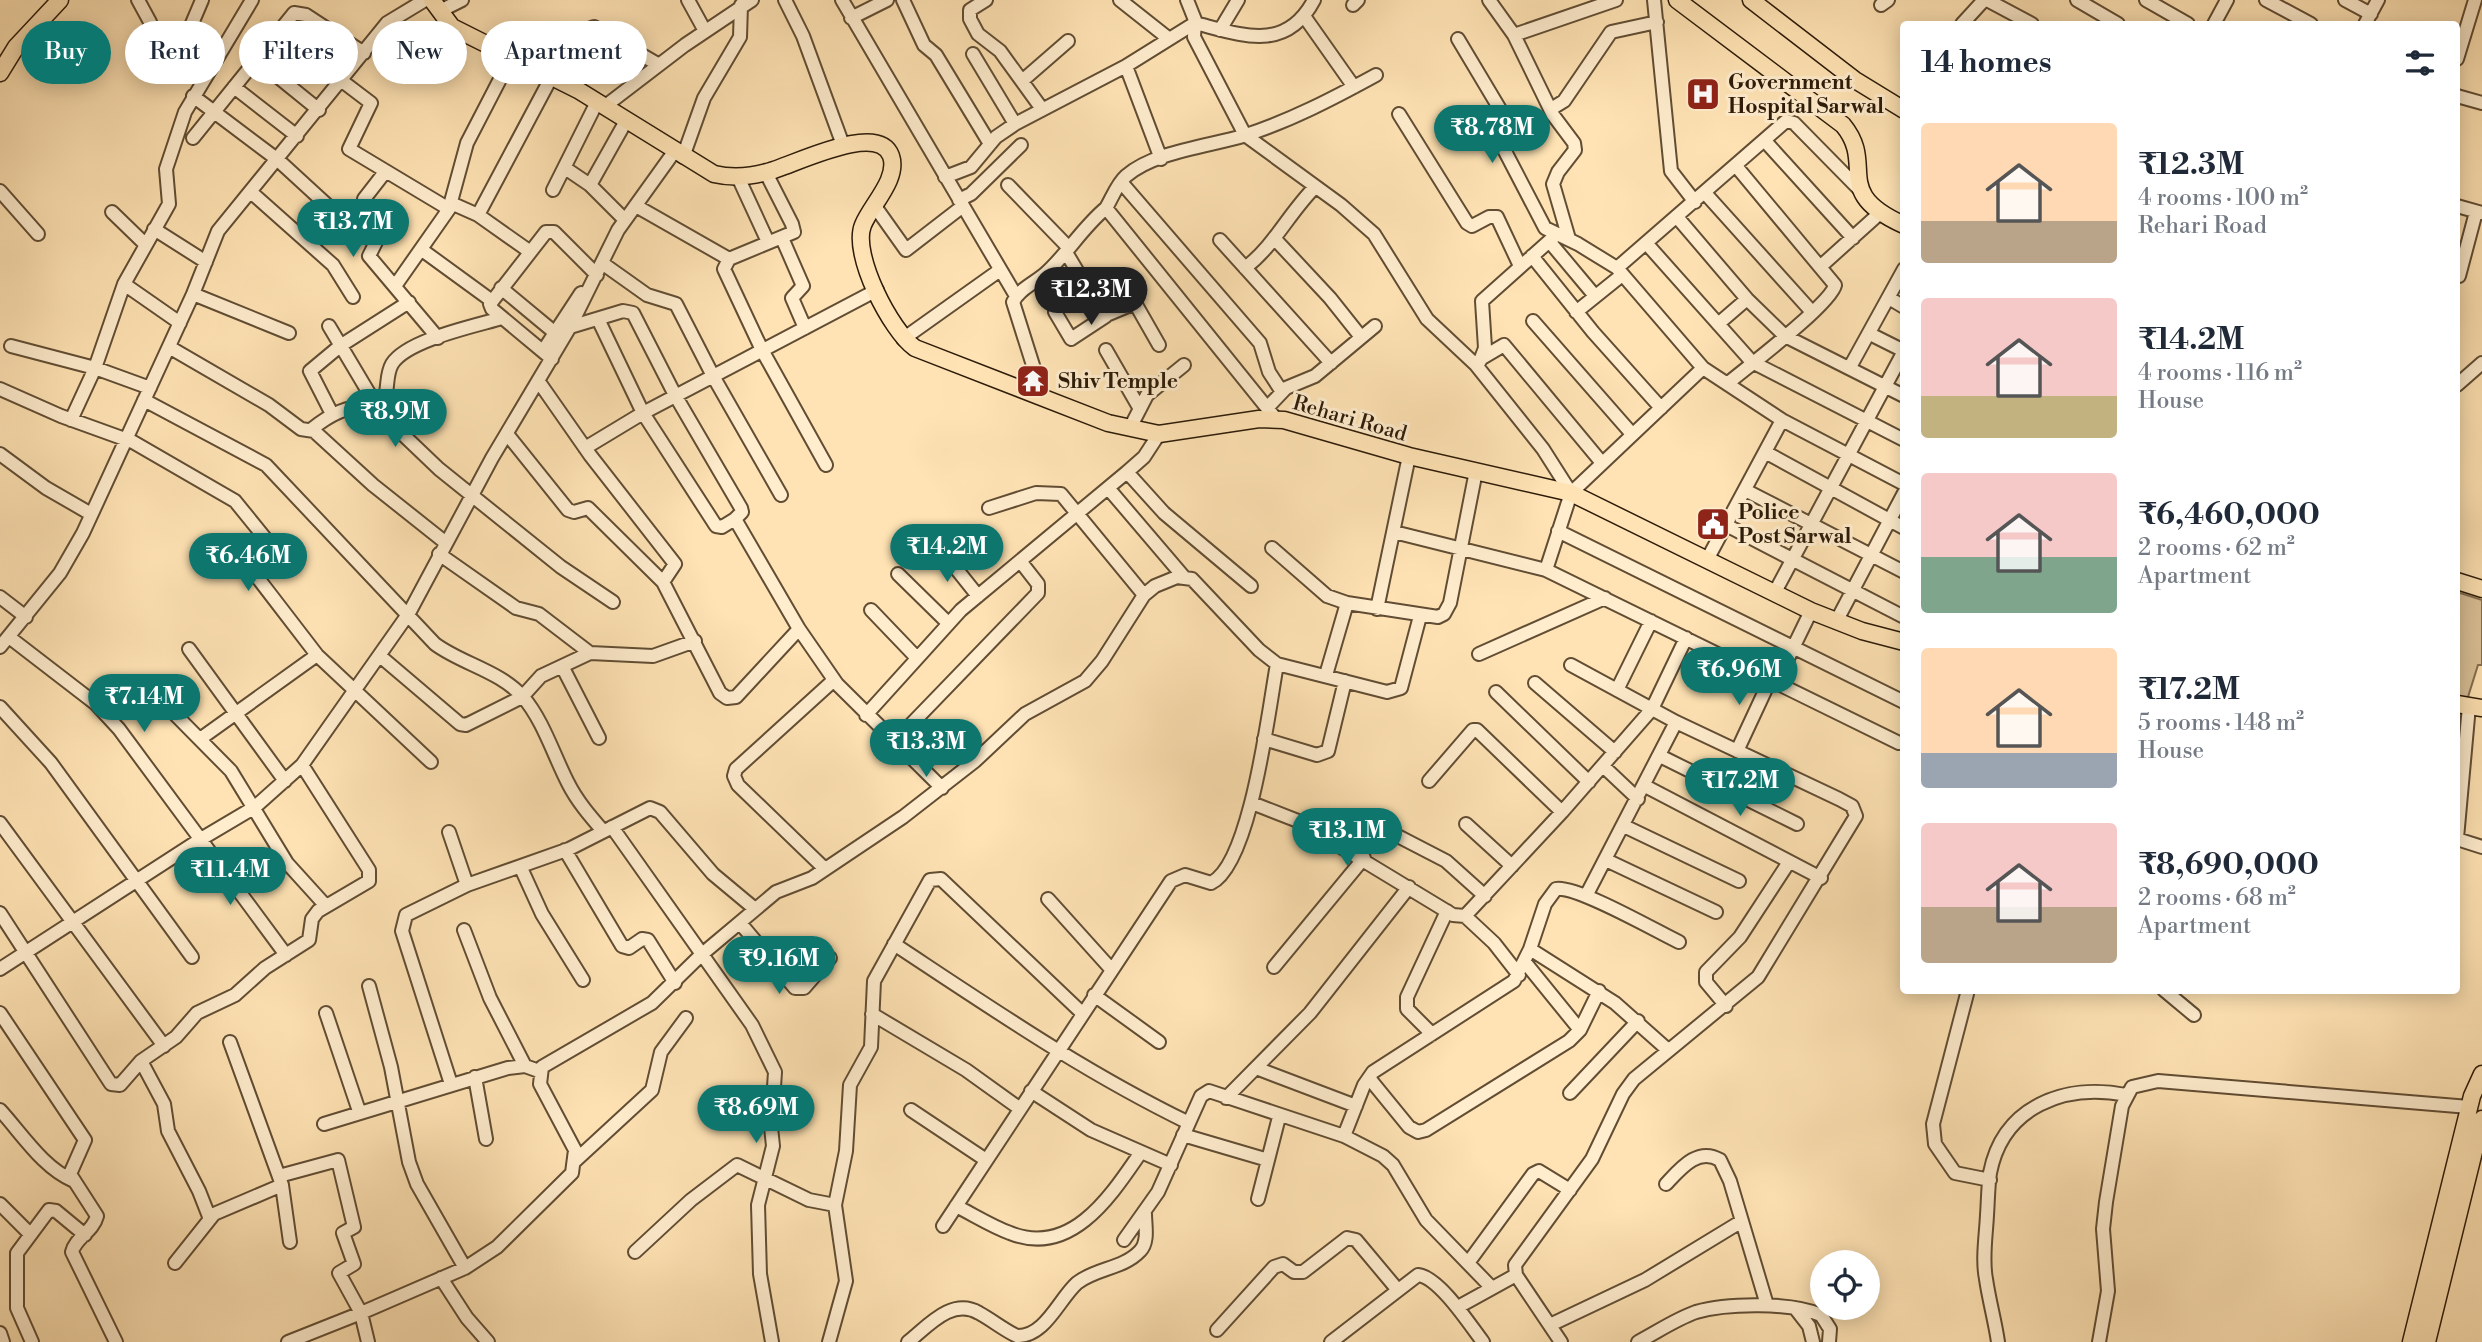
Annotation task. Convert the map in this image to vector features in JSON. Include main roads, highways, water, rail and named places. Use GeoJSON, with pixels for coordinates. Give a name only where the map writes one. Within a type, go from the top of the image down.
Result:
{"type":"FeatureCollection","features":[{"type":"Feature","properties":{"kind":"main road"},"geometry":{"type":"LineString","coordinates":[[0,73],[33,25],[60,0]]}},
{"type":"Feature","properties":{"kind":"main road"},"geometry":{"type":"LineString","coordinates":[[1677,0],[1843,125],[1856,146],[1859,189],[1880,213],[1900,223]]}},
{"type":"Feature","properties":{"kind":"main road"},"geometry":{"type":"LineString","coordinates":[[1751,0],[1855,80],[1900,108]]}},
{"type":"Feature","properties":{"kind":"main road","name":"Rehari Road"},"geometry":{"type":"LineString","coordinates":[[436,6],[452,27],[552,76],[714,174],[738,177],[766,173],[843,145],[869,142],[880,145],[891,156],[890,174],[863,225],[860,249],[877,290],[903,339],[915,348],[1108,423],[1130,428],[1158,434],[1271,413],[1409,456],[1571,493],[1708,558],[1811,611],[1836,622],[1900,641]]}},
{"type":"Feature","properties":{"kind":"main road"},"geometry":{"type":"LineString","coordinates":[[2460,582],[2482,589]]}},
{"type":"Feature","properties":{"kind":"main road"},"geometry":{"type":"LineString","coordinates":[[2411,1342],[2469,1107],[2482,1074]]}},
{"type":"Feature","properties":{"kind":"main road"},"geometry":{"type":"LineString","coordinates":[[2427,1342],[2482,1119]]}},
{"type":"Feature","properties":{"kind":"place","name":"Government Hospital Sarwal"},"geometry":{"type":"Point","coordinates":[1703,94]}},
{"type":"Feature","properties":{"kind":"place","name":"Shiv Temple"},"geometry":{"type":"Point","coordinates":[1033,381]}},
{"type":"Feature","properties":{"kind":"place","name":"Police Post Sarwal"},"geometry":{"type":"Point","coordinates":[1713,524]}}]}
